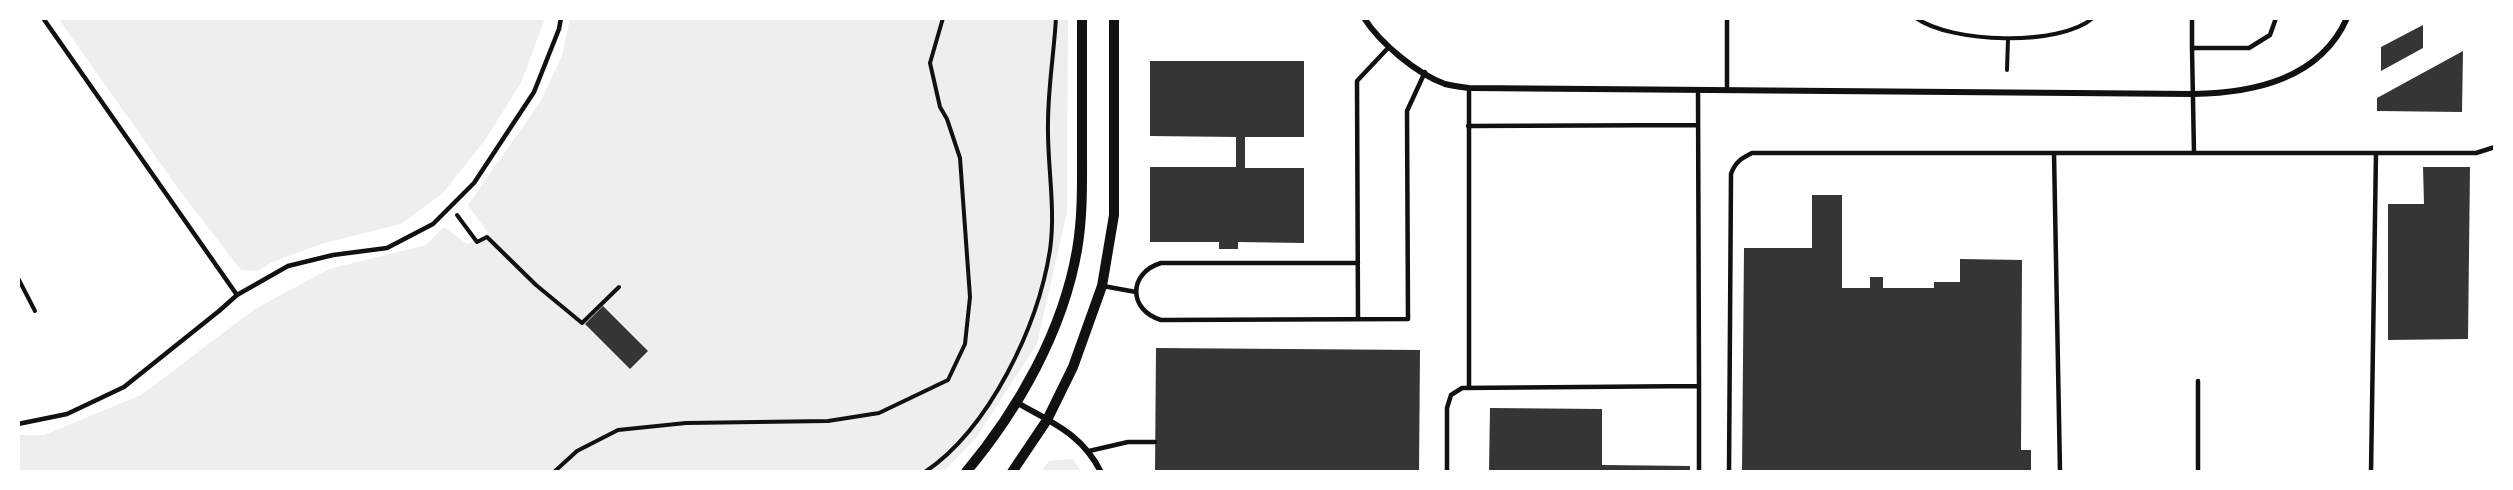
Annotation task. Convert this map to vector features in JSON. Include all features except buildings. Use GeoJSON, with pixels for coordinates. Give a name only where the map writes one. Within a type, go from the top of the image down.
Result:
{"type":"FeatureCollection","features":[{"type":"Feature","properties":{"kind":"street"},"geometry":{"type":"LineString","coordinates":[[966,472],[988,445],[1016,402],[1052,332],[1069,286],[1077,249],[1081,208],[1082,18]]}},
{"type":"Feature","properties":{"kind":"street"},"geometry":{"type":"LineString","coordinates":[[1012,472],[1047,420],[1073,367],[1102,286],[1114,215],[1114,18]]}},
{"type":"Feature","properties":{"kind":"street"},"geometry":{"type":"LineString","coordinates":[[1364,18],[1373,33],[1425,72],[1445,84],[1469,88],[2193,94],[2230,93],[2276,83],[2297,73],[2329,46],[2347,18]]}},
{"type":"Feature","properties":{"kind":"street"},"geometry":{"type":"LineString","coordinates":[[1016,402],[1068,432],[1089,451],[1101,472]]}},
{"type":"Feature","properties":{"kind":"lane"},"geometry":{"type":"LineString","coordinates":[[43,18],[237,295]]}},
{"type":"Feature","properties":{"kind":"lane"},"geometry":{"type":"LineString","coordinates":[[18,424],[67,414],[124,387],[237,295],[288,266],[333,255],[387,248],[433,224],[474,183],[534,92],[559,29],[561,18]]}},
{"type":"Feature","properties":{"kind":"lane"},"geometry":{"type":"LineString","coordinates":[[1727,18],[1727,90]]}},
{"type":"Feature","properties":{"kind":"lane"},"geometry":{"type":"LineString","coordinates":[[2192,18],[2194,153]]}},
{"type":"Feature","properties":{"kind":"lane"},"geometry":{"type":"LineString","coordinates":[[2192,48],[2249,48],[2270,35],[2276,18]]}},
{"type":"Feature","properties":{"kind":"lane"},"geometry":{"type":"LineString","coordinates":[[1358,319],[1357,81],[1389,47]]}},
{"type":"Feature","properties":{"kind":"lane"},"geometry":{"type":"LineString","coordinates":[[1358,263],[1161,263],[1144,271],[1139,278],[1136,292],[1139,305],[1145,312],[1161,320],[1408,319],[1407,111],[1425,72]]}},
{"type":"Feature","properties":{"kind":"lane"},"geometry":{"type":"LineString","coordinates":[[1469,88],[1469,386]]}},
{"type":"Feature","properties":{"kind":"lane"},"geometry":{"type":"LineString","coordinates":[[1698,90],[1699,472]]}},
{"type":"Feature","properties":{"kind":"lane"},"geometry":{"type":"LineString","coordinates":[[1468,126],[1698,125]]}},
{"type":"Feature","properties":{"kind":"lane"},"geometry":{"type":"LineString","coordinates":[[1729,472],[1731,174],[1740,159],[1752,153],[2476,153],[2495,147]]}},
{"type":"Feature","properties":{"kind":"lane"},"geometry":{"type":"LineString","coordinates":[[2054,153],[2060,472]]}},
{"type":"Feature","properties":{"kind":"lane"},"geometry":{"type":"LineString","coordinates":[[2371,472],[2376,153]]}},
{"type":"Feature","properties":{"kind":"lane"},"geometry":{"type":"LineString","coordinates":[[1102,286],[1136,292]]}},
{"type":"Feature","properties":{"kind":"lane"},"geometry":{"type":"LineString","coordinates":[[2198,472],[2199,381]]}},
{"type":"Feature","properties":{"kind":"lane"},"geometry":{"type":"LineString","coordinates":[[1446,472],[1448,401],[1456,390],[1469,386],[1700,386]]}},
{"type":"Feature","properties":{"kind":"lane"},"geometry":{"type":"LineString","coordinates":[[1089,451],[1128,442],[1155,442]]}},
{"type":"Feature","properties":{"kind":"path"},"geometry":{"type":"LineString","coordinates":[[554,472],[577,451],[618,430],[686,423],[828,421],[879,413],[948,380],[964,344],[970,297],[960,158],[947,119],[940,107],[930,63],[943,18]]}},
{"type":"Feature","properties":{"kind":"path"},"geometry":{"type":"LineString","coordinates":[[925,472],[962,438],[992,399],[1029,328],[1042,284],[1050,250],[1053,204],[1048,125],[1056,18]]}},
{"type":"Feature","properties":{"kind":"path"},"geometry":{"type":"LineString","coordinates":[[1916,18],[1940,31],[2008,39],[2025,38],[2074,28],[2093,18]]}},
{"type":"Feature","properties":{"kind":"path"},"geometry":{"type":"LineString","coordinates":[[2007,70],[2008,39]]}},
{"type":"Feature","properties":{"kind":"path"},"geometry":{"type":"LineString","coordinates":[[467,227],[477,242],[487,237],[536,285],[582,323],[619,287]]}},
{"type":"Feature","properties":{"kind":"path"},"geometry":{"type":"LineString","coordinates":[[18,278],[35,311]]}},
{"type":"Feature","properties":{"kind":"shaded area"},"geometry":{"type":"Polygon","coordinates":[[[58,18],[545,18],[521,83],[485,140],[443,193],[401,224],[321,244],[272,262],[258,271],[241,270],[180,191],[58,18]]]}},
{"type":"Feature","properties":{"kind":"shaded area"},"geometry":{"type":"Polygon","coordinates":[[[570,18],[1068,18],[1067,212],[1037,344],[976,438],[943,472],[18,472],[18,435],[44,435],[141,395],[255,309],[329,269],[426,245],[444,227],[467,244],[488,233],[468,205],[540,102],[562,56],[570,18]]]}},
{"type":"Feature","properties":{"kind":"shaded area"},"geometry":{"type":"Polygon","coordinates":[[[1073,459],[1081,472],[1041,472],[1049,461],[1073,459]]]}}]}
